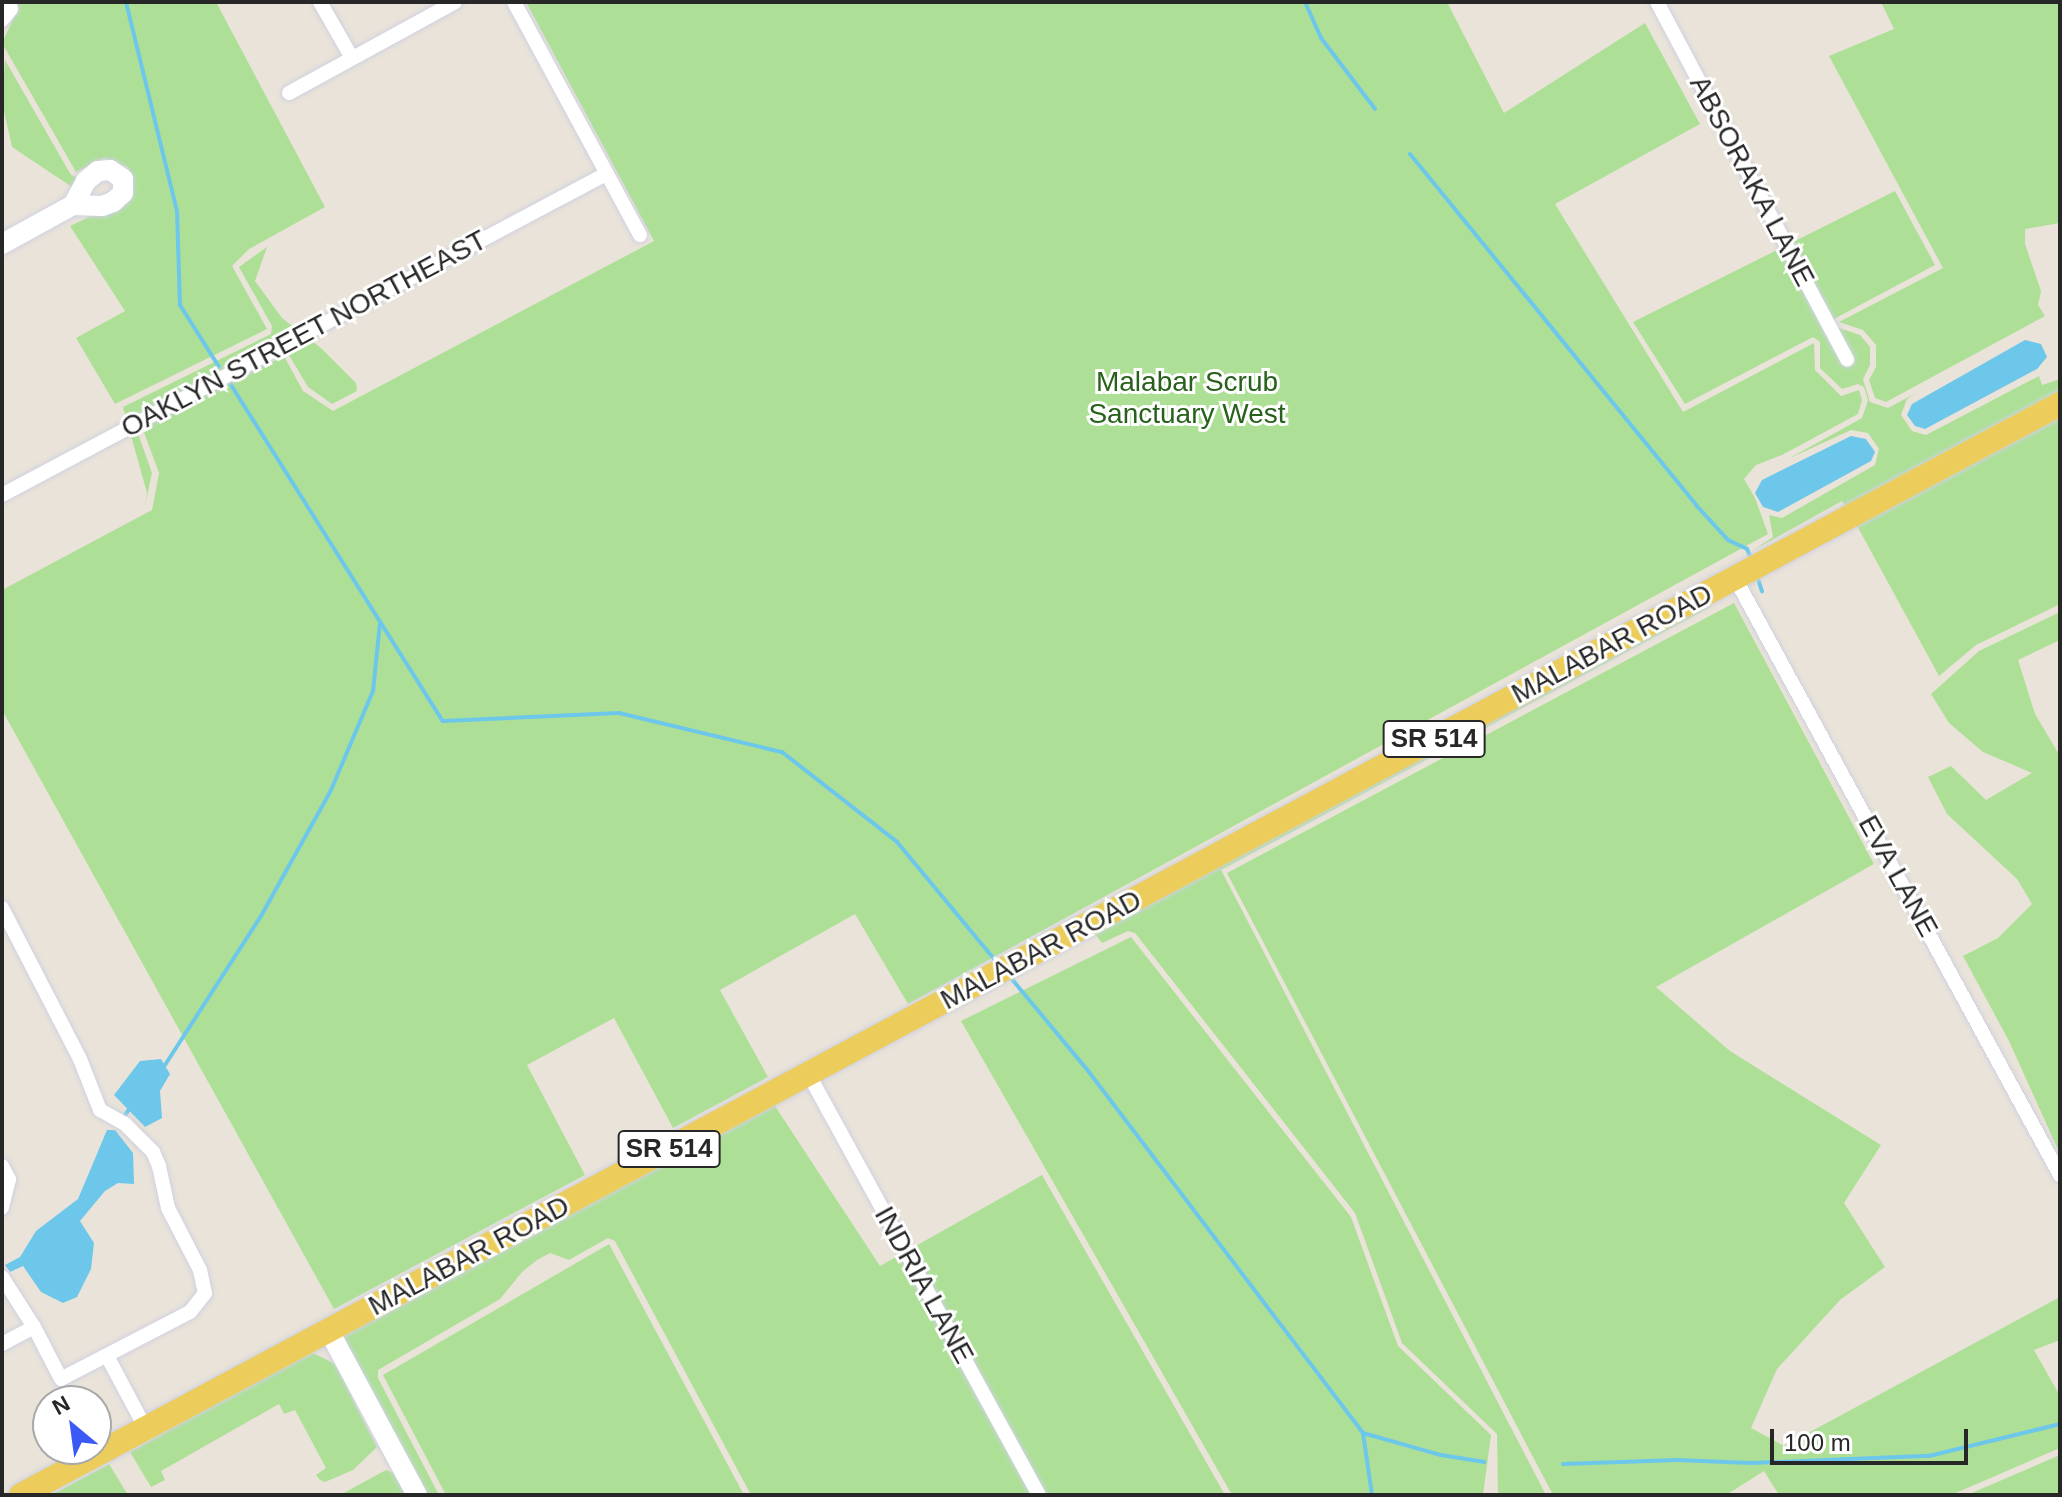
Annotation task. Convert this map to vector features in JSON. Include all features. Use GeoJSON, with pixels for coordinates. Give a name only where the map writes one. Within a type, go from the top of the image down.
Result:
{"type":"FeatureCollection","features":[{"type":"Feature","properties":{"kind":"main road","name":"MALABAR ROAD"},"geometry":{"type":"LineString","coordinates":[[21,1495],[2060,404]]}},
{"type":"Feature","properties":{"kind":"street"},"geometry":{"type":"LineString","coordinates":[[2,20],[11,9],[9,2]]}},
{"type":"Feature","properties":{"kind":"street"},"geometry":{"type":"LineString","coordinates":[[320,2],[352,58]]}},
{"type":"Feature","properties":{"kind":"street"},"geometry":{"type":"LineString","coordinates":[[289,93],[455,2]]}},
{"type":"Feature","properties":{"kind":"street"},"geometry":{"type":"LineString","coordinates":[[514,2],[640,235]]}},
{"type":"Feature","properties":{"kind":"street","name":"ABSORAKA LANE"},"geometry":{"type":"LineString","coordinates":[[1657,2],[1847,360]]}},
{"type":"Feature","properties":{"kind":"street","name":"OAKLYN STREET NORTHEAST"},"geometry":{"type":"LineString","coordinates":[[2,495],[606,174]]}},
{"type":"Feature","properties":{"kind":"street"},"geometry":{"type":"LineString","coordinates":[[2,244],[73,205]]}},
{"type":"Feature","properties":{"kind":"street","name":"EVA LANE"},"geometry":{"type":"LineString","coordinates":[[1735,578],[2060,1175]]}},
{"type":"Feature","properties":{"kind":"street"},"geometry":{"type":"LineString","coordinates":[[2,908],[80,1059],[100,1110],[119,1121],[153,1152],[168,1208],[200,1270],[205,1293],[190,1312],[61,1379],[34,1327],[3,1279]]}},
{"type":"Feature","properties":{"kind":"street","name":"INDRIA LANE"},"geometry":{"type":"LineString","coordinates":[[809,1075],[1039,1495]]}},
{"type":"Feature","properties":{"kind":"street"},"geometry":{"type":"LineString","coordinates":[[2,1166],[9,1179],[2,1208]]}},
{"type":"Feature","properties":{"kind":"street"},"geometry":{"type":"LineString","coordinates":[[2,1344],[34,1327]]}},
{"type":"Feature","properties":{"kind":"street"},"geometry":{"type":"LineString","coordinates":[[329,1331],[417,1495]]}},
{"type":"Feature","properties":{"kind":"street"},"geometry":{"type":"LineString","coordinates":[[107,1356],[146,1429]]}},
{"type":"Feature","properties":{"kind":"green space"},"geometry":{"type":"Polygon","coordinates":[[[17,2],[216,2],[325,207],[249,249],[232,266],[267,329],[115,404],[76,338],[125,311],[70,226],[127,199],[134,187],[128,167],[104,158],[76,172],[2,43],[18,9],[17,2]]]}},
{"type":"Feature","properties":{"kind":"green space","name":"Malabar Scrub Sanctuary West"},"geometry":{"type":"Polygon","coordinates":[[[526,2],[1447,2],[1504,113],[1645,23],[1700,124],[1555,204],[1683,412],[1814,343],[1815,370],[1841,396],[1859,390],[1862,400],[1858,414],[1782,455],[1756,465],[1744,479],[1755,498],[1768,534],[908,1004],[855,914],[720,990],[768,1077],[673,1128],[614,1018],[527,1065],[585,1175],[334,1309],[2,710],[2,590],[152,510],[159,473],[142,427],[284,356],[303,391],[333,411],[654,241],[526,2]]]}},
{"type":"Feature","properties":{"kind":"green space"},"geometry":{"type":"Polygon","coordinates":[[[1881,2],[2060,2],[2060,223],[2025,229],[2025,244],[2041,291],[2038,305],[2045,316],[1886,402],[1875,398],[1869,380],[1876,367],[1876,345],[1863,330],[1839,322],[1943,268],[1829,56],[1894,29],[1881,2]]]}},
{"type":"Feature","properties":{"kind":"green space"},"geometry":{"type":"Polygon","coordinates":[[[5,60],[71,175],[79,178],[72,187],[12,147],[2,102],[5,60]]]}},
{"type":"Feature","properties":{"kind":"green space"},"geometry":{"type":"Polygon","coordinates":[[[1895,191],[1935,265],[1834,319],[1836,327],[1860,335],[1870,347],[1870,365],[1863,379],[1870,402],[1888,408],[1918,392],[1907,399],[1901,415],[1912,431],[1926,435],[2039,376],[2042,385],[2060,379],[2060,395],[1847,509],[1842,501],[1752,551],[1773,537],[1769,515],[1782,518],[1875,465],[1879,449],[1868,433],[1851,430],[1788,459],[1862,418],[1868,400],[1864,387],[1858,384],[1842,389],[1820,368],[1820,342],[1813,337],[1685,404],[1633,322],[1895,191]]]}},
{"type":"Feature","properties":{"kind":"green space"},"geometry":{"type":"Polygon","coordinates":[[[267,247],[255,281],[282,318],[321,348],[356,383],[357,391],[332,404],[308,387],[286,350],[136,428],[152,473],[145,506],[147,493],[123,407],[271,334],[272,326],[239,267],[267,247]]]}},
{"type":"Feature","properties":{"kind":"green space"},"geometry":{"type":"Polygon","coordinates":[[[2060,413],[2060,604],[1976,645],[1939,676],[1855,522],[2060,413]]]}},
{"type":"Feature","properties":{"kind":"green space"},"geometry":{"type":"Polygon","coordinates":[[[1734,603],[1874,864],[1656,987],[1730,1051],[1881,1145],[1844,1203],[1885,1267],[1840,1300],[1777,1369],[1751,1428],[1784,1446],[2060,1297],[2060,1340],[2034,1350],[2060,1396],[2060,1448],[1951,1495],[1779,1495],[1764,1471],[1726,1495],[1553,1495],[1227,873],[1734,603]]]}},
{"type":"Feature","properties":{"kind":"green space"},"geometry":{"type":"Polygon","coordinates":[[[1712,606],[1221,870],[1546,1495],[1498,1495],[1497,1434],[1402,1343],[1355,1213],[1135,933],[1128,931],[1102,943],[1093,931],[1668,622],[1712,606]]]}},
{"type":"Feature","properties":{"kind":"green space"},"geometry":{"type":"Polygon","coordinates":[[[2060,612],[2060,640],[2018,660],[2035,714],[2060,756],[2060,1154],[2009,1041],[1963,956],[1998,938],[2032,904],[2017,879],[1947,814],[1928,777],[1951,766],[1986,800],[2032,773],[1983,752],[1949,723],[1931,694],[1979,651],[2060,612]]]}},
{"type":"Feature","properties":{"kind":"green space"},"geometry":{"type":"Polygon","coordinates":[[[1131,937],[1351,1217],[1398,1346],[1491,1435],[1483,1495],[1232,1495],[961,1021],[1131,937]]]}},
{"type":"Feature","properties":{"kind":"green space"},"geometry":{"type":"Polygon","coordinates":[[[773,1103],[880,1266],[1042,1175],[1225,1495],[751,1495],[615,1241],[608,1238],[569,1260],[550,1253],[537,1260],[522,1272],[500,1299],[378,1370],[378,1378],[439,1495],[425,1495],[338,1334],[773,1103]]]}},
{"type":"Feature","properties":{"kind":"green space"},"geometry":{"type":"Polygon","coordinates":[[[609,1244],[744,1495],[446,1495],[383,1375],[609,1244]]]}},
{"type":"Feature","properties":{"kind":"green space"},"geometry":{"type":"Polygon","coordinates":[[[313,1353],[335,1364],[377,1447],[353,1470],[325,1482],[320,1480],[316,1475],[326,1468],[295,1410],[284,1414],[279,1404],[161,1471],[165,1480],[151,1487],[130,1452],[268,1374],[313,1353]]]}},
{"type":"Feature","properties":{"kind":"green space"},"geometry":{"type":"Polygon","coordinates":[[[2060,1455],[2060,1495],[1967,1495],[2060,1455]]]}},
{"type":"Feature","properties":{"kind":"green space"},"geometry":{"type":"Polygon","coordinates":[[[110,1465],[128,1495],[51,1495],[110,1465]]]}},
{"type":"Feature","properties":{"kind":"green space"},"geometry":{"type":"Polygon","coordinates":[[[386,1470],[396,1474],[406,1495],[340,1495],[386,1470]]]}},
{"type":"Feature","properties":{"kind":"water"},"geometry":{"type":"Polygon","coordinates":[[[2025,340],[2041,344],[2047,357],[2037,369],[1925,429],[1915,426],[1907,415],[1912,404],[2025,340]]]}},
{"type":"Feature","properties":{"kind":"water"},"geometry":{"type":"Polygon","coordinates":[[[1851,436],[1866,439],[1875,452],[1871,461],[1778,512],[1763,507],[1755,493],[1762,480],[1851,436]]]}},
{"type":"Feature","properties":{"kind":"water"},"geometry":{"type":"Polygon","coordinates":[[[161,1059],[170,1074],[160,1091],[162,1118],[145,1127],[114,1095],[140,1061],[161,1059]]]}},
{"type":"Feature","properties":{"kind":"water"},"geometry":{"type":"Polygon","coordinates":[[[107,1130],[115,1130],[133,1153],[134,1184],[118,1183],[105,1191],[80,1221],[94,1243],[91,1269],[77,1297],[63,1303],[41,1292],[23,1266],[10,1272],[5,1265],[20,1257],[36,1231],[78,1199],[107,1130]]]}},
{"type":"Feature","properties":{"kind":"waterway"},"geometry":{"type":"LineString","coordinates":[[126,2],[177,211],[180,305],[219,367]]}},
{"type":"Feature","properties":{"kind":"waterway"},"geometry":{"type":"LineString","coordinates":[[1305,2],[1321,38],[1375,109]]}},
{"type":"Feature","properties":{"kind":"waterway"},"geometry":{"type":"LineString","coordinates":[[1410,154],[1696,505],[1728,540],[1747,549],[1750,556]]}},
{"type":"Feature","properties":{"kind":"waterway"},"geometry":{"type":"LineString","coordinates":[[231,385],[443,721],[619,713],[782,752],[897,842],[995,960]]}},
{"type":"Feature","properties":{"kind":"waterway"},"geometry":{"type":"LineString","coordinates":[[1758,579],[1762,591]]}},
{"type":"Feature","properties":{"kind":"waterway"},"geometry":{"type":"LineString","coordinates":[[165,1065],[261,916],[331,790],[373,691],[380,623]]}},
{"type":"Feature","properties":{"kind":"waterway"},"geometry":{"type":"LineString","coordinates":[[1011,978],[1089,1072],[1363,1433],[1372,1495]]}},
{"type":"Feature","properties":{"kind":"waterway"},"geometry":{"type":"LineString","coordinates":[[123,1118],[130,1108]]}},
{"type":"Feature","properties":{"kind":"waterway"},"geometry":{"type":"LineString","coordinates":[[1563,1464],[1677,1460],[1751,1463],[1929,1456],[2060,1424]]}},
{"type":"Feature","properties":{"kind":"waterway"},"geometry":{"type":"LineString","coordinates":[[1363,1433],[1441,1455],[1484,1462]]}}]}
